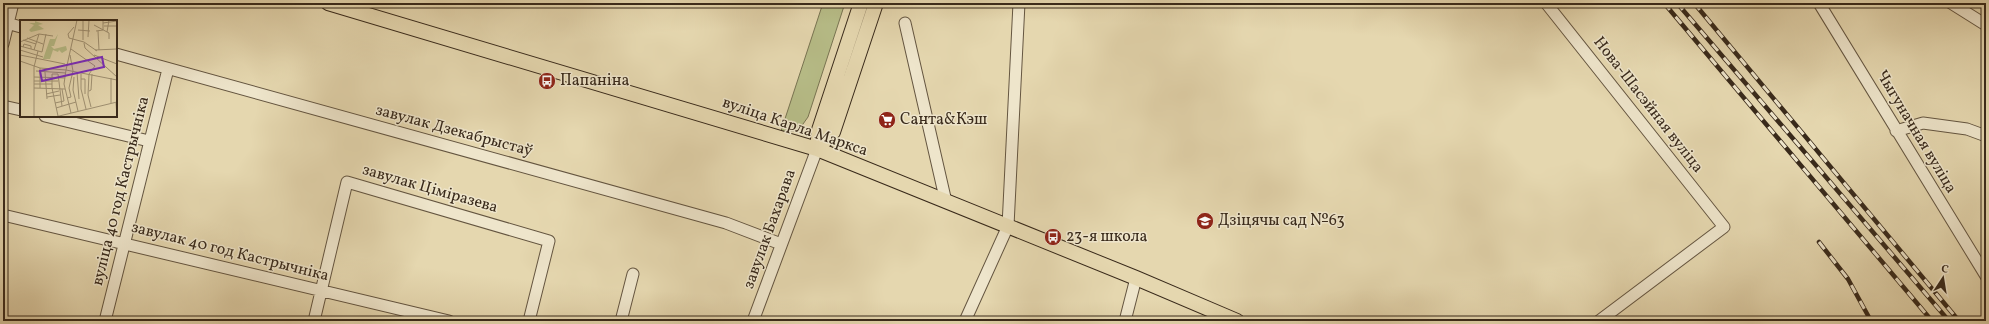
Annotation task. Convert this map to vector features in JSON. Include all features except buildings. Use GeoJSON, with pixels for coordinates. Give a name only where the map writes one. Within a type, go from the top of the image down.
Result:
{"type":"FeatureCollection","features":[{"type":"Feature","properties":{"kind":"main road","name":"вуліца Карла Маркса"},"geometry":{"type":"LineString","coordinates":[[328,3],[817,149],[1136,278],[1237,321]]}},
{"type":"Feature","properties":{"kind":"main road"},"geometry":{"type":"LineString","coordinates":[[817,149],[819,130],[861,3]]}},
{"type":"Feature","properties":{"kind":"main road"},"geometry":{"type":"LineString","coordinates":[[817,149],[833,132],[876,3]]}},
{"type":"Feature","properties":{"kind":"street"},"geometry":{"type":"LineString","coordinates":[[3,44],[5,22],[13,3]]}},
{"type":"Feature","properties":{"kind":"street"},"geometry":{"type":"LineString","coordinates":[[965,321],[1008,226],[1019,3]]}},
{"type":"Feature","properties":{"kind":"street","name":"Нова-Шасэйная вуліца"},"geometry":{"type":"LineString","coordinates":[[1546,3],[1724,227],[1599,321]]}},
{"type":"Feature","properties":{"kind":"street","name":"Чыгуначная вуліца"},"geometry":{"type":"LineString","coordinates":[[1819,3],[1986,276]]}},
{"type":"Feature","properties":{"kind":"street"},"geometry":{"type":"LineString","coordinates":[[1951,3],[1986,25]]}},
{"type":"Feature","properties":{"kind":"street"},"geometry":{"type":"LineString","coordinates":[[5,22],[20,27]]}},
{"type":"Feature","properties":{"kind":"street"},"geometry":{"type":"LineString","coordinates":[[905,24],[946,202]]}},
{"type":"Feature","properties":{"kind":"street","name":"завулак Дзекабрыстаў"},"geometry":{"type":"LineString","coordinates":[[117,54],[726,224],[781,244]]}},
{"type":"Feature","properties":{"kind":"street","name":"вуліца 40 год Кастрычніка"},"geometry":{"type":"LineString","coordinates":[[105,321],[168,69]]}},
{"type":"Feature","properties":{"kind":"street"},"geometry":{"type":"LineString","coordinates":[[3,106],[20,110]]}},
{"type":"Feature","properties":{"kind":"street"},"geometry":{"type":"LineString","coordinates":[[49,117],[149,142]]}},
{"type":"Feature","properties":{"kind":"street"},"geometry":{"type":"LineString","coordinates":[[1896,131],[1923,123],[1967,129],[1986,136]]}},
{"type":"Feature","properties":{"kind":"street","name":"завулак Бахарава"},"geometry":{"type":"LineString","coordinates":[[753,321],[817,149]]}},
{"type":"Feature","properties":{"kind":"street","name":"завулак Ціміразева"},"geometry":{"type":"LineString","coordinates":[[314,321],[347,182],[549,240],[529,321]]}},
{"type":"Feature","properties":{"kind":"street","name":"завулак 40 год Кастрычніка"},"geometry":{"type":"LineString","coordinates":[[3,215],[124,242],[449,321]]}},
{"type":"Feature","properties":{"kind":"street"},"geometry":{"type":"LineString","coordinates":[[621,321],[633,274]]}},
{"type":"Feature","properties":{"kind":"street"},"geometry":{"type":"LineString","coordinates":[[1125,321],[1136,278]]}},
{"type":"Feature","properties":{"kind":"green space"},"geometry":{"type":"Polygon","coordinates":[[[823,3],[845,3],[808,117],[798,131],[781,131],[823,3]]]}},
{"type":"Feature","properties":{"kind":"railway"},"geometry":{"type":"LineString","coordinates":[[1664,3],[1932,321]]}},
{"type":"Feature","properties":{"kind":"railway"},"geometry":{"type":"LineString","coordinates":[[1677,3],[1949,321]]}},
{"type":"Feature","properties":{"kind":"railway"},"geometry":{"type":"LineString","coordinates":[[1694,3],[1959,321]]}},
{"type":"Feature","properties":{"kind":"railway"},"geometry":{"type":"LineString","coordinates":[[1819,242],[1848,279],[1871,321]]}},
{"type":"Feature","properties":{"kind":"place","name":"Папаніна"},"geometry":{"type":"Point","coordinates":[547,81]}},
{"type":"Feature","properties":{"kind":"place","name":"Санта&Кэш"},"geometry":{"type":"Point","coordinates":[887,120]}},
{"type":"Feature","properties":{"kind":"place","name":"Дзіцячы сад №63"},"geometry":{"type":"Point","coordinates":[1205,221]}},
{"type":"Feature","properties":{"kind":"place","name":"23-я школа"},"geometry":{"type":"Point","coordinates":[1053,237]}}]}
